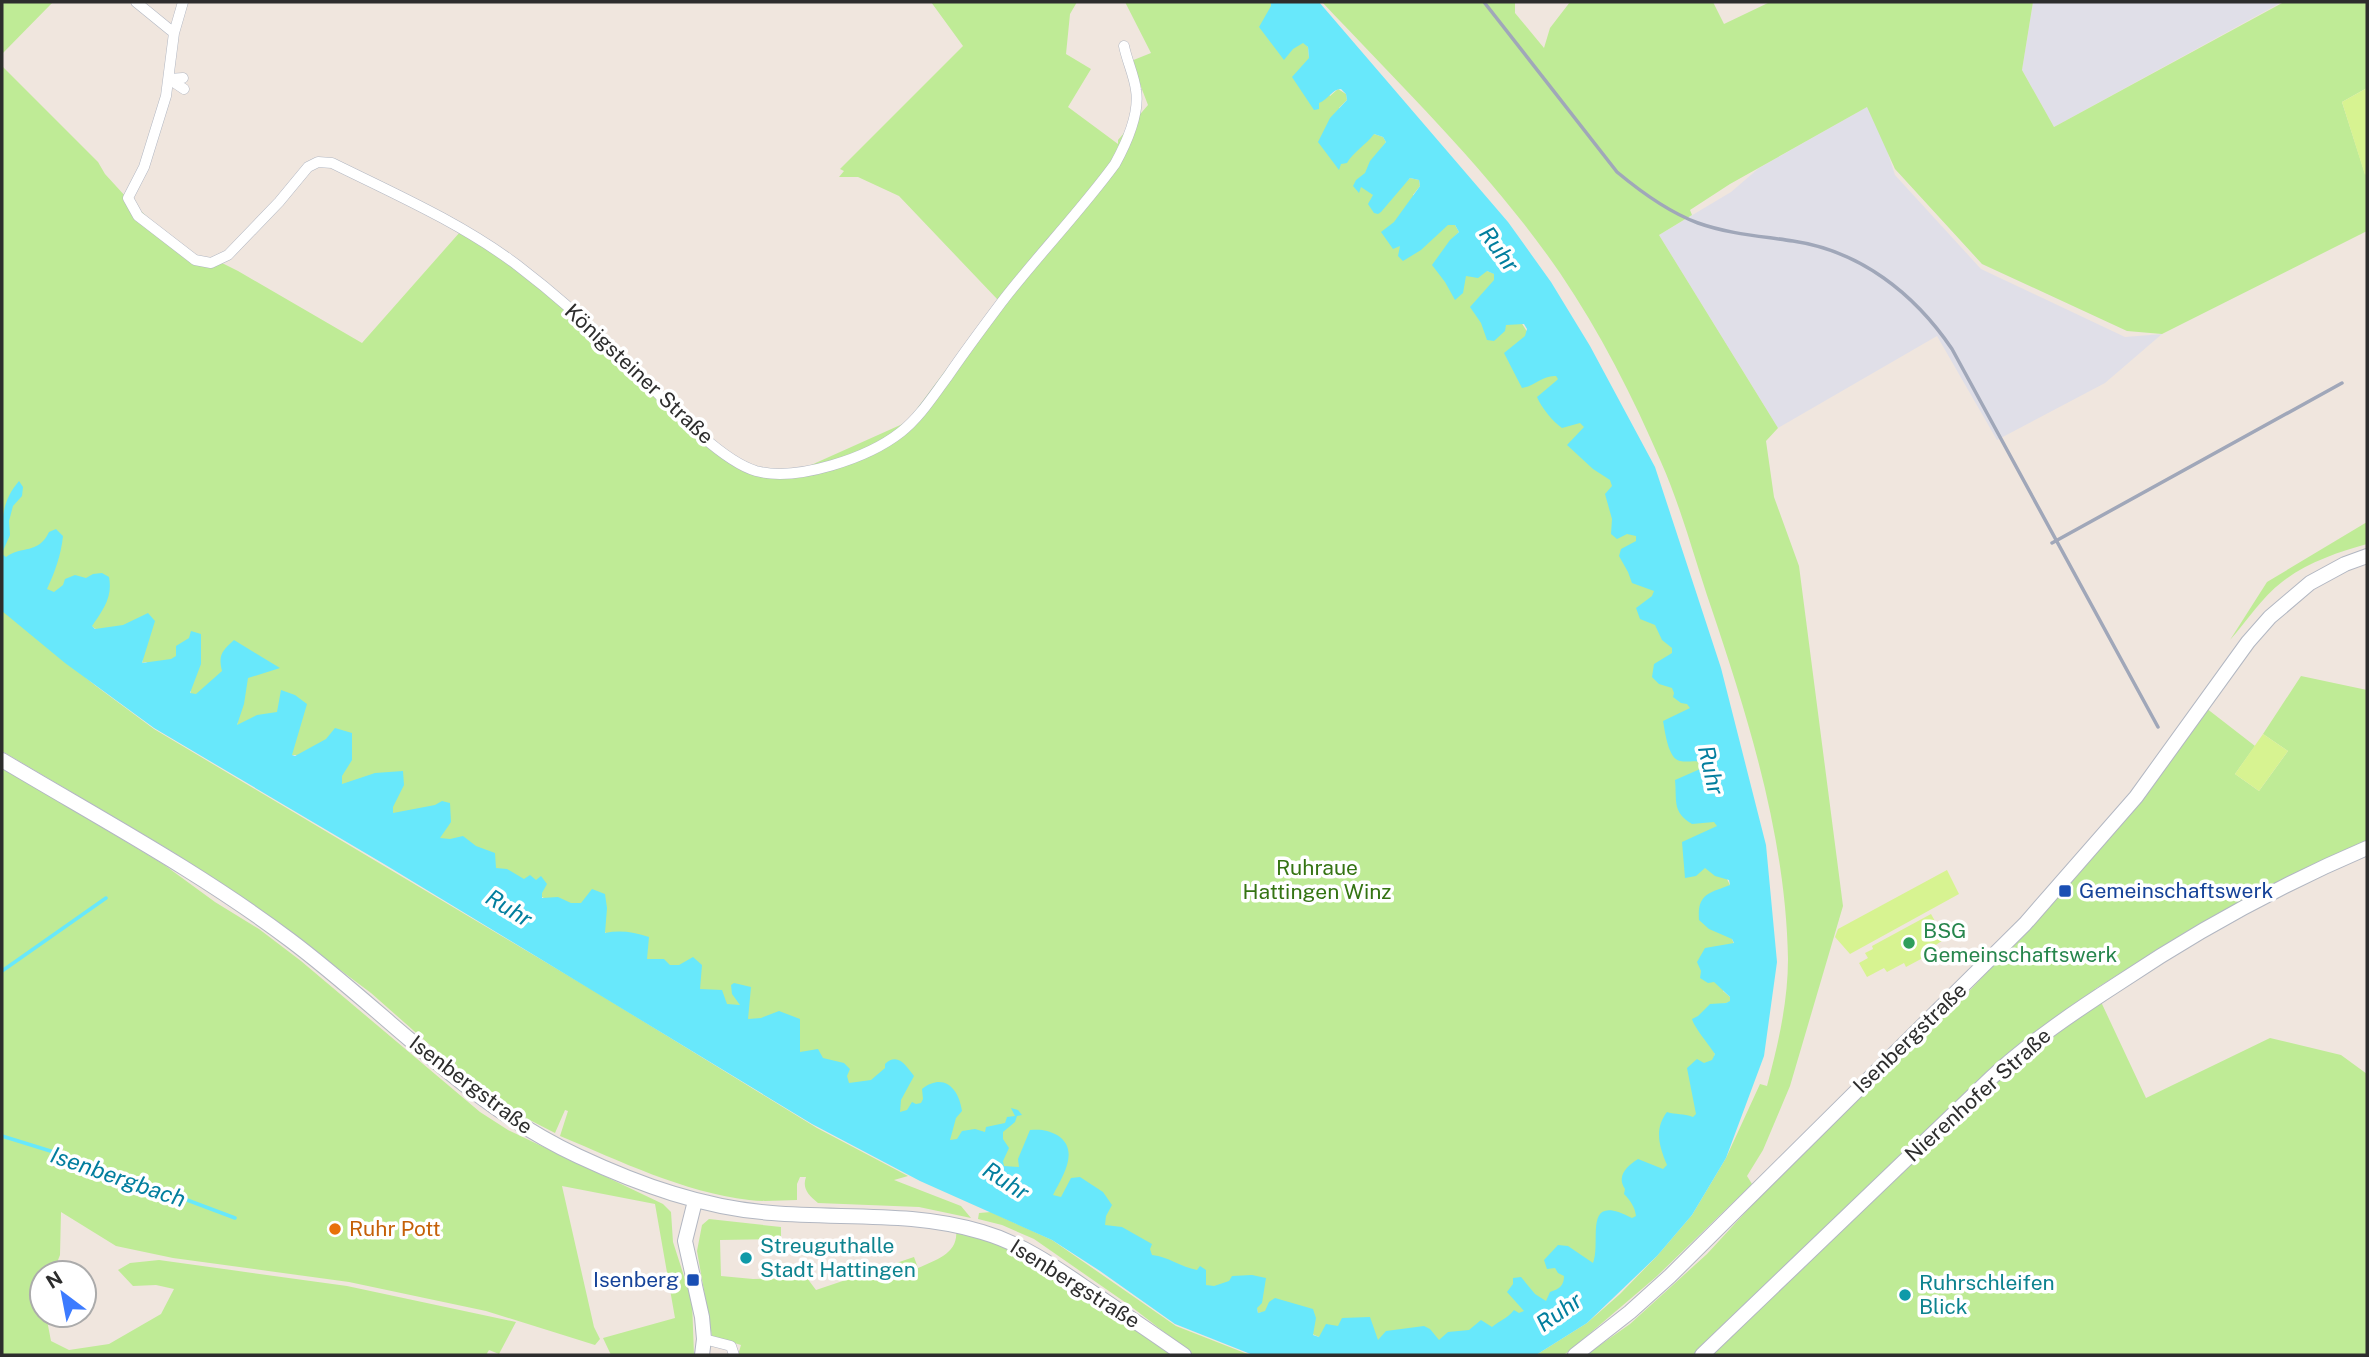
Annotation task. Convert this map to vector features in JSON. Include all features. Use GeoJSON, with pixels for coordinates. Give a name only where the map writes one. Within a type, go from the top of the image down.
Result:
{"type":"FeatureCollection","features":[{"type":"Feature","properties":{"kind":"main road","name":"Isenbergstraße"},"geometry":{"type":"LineString","coordinates":[[1575,1355],[1630,1312],[1670,1276],[2025,924],[2136,797],[2248,642],[2270,617],[2310,583],[2345,564],[2367,556]]}},
{"type":"Feature","properties":{"kind":"main road","name":"Isenbergstraße"},"geometry":{"type":"LineString","coordinates":[[2,760],[249,910],[322,965],[459,1080],[508,1117],[576,1156],[641,1184],[695,1201],[768,1213],[911,1218],[986,1233],[1029,1251],[1184,1355]]}},
{"type":"Feature","properties":{"kind":"main road","name":"Nierenhofer Straße"},"geometry":{"type":"LineString","coordinates":[[1702,1355],[2036,1038],[2220,919],[2367,848]]}},
{"type":"Feature","properties":{"kind":"main road"},"geometry":{"type":"LineString","coordinates":[[695,1201],[685,1241],[702,1318],[702,1355]]}},
{"type":"Feature","properties":{"kind":"street"},"geometry":{"type":"LineString","coordinates":[[136,2],[174,33]]}},
{"type":"Feature","properties":{"kind":"street","name":"Königsteiner Straße"},"geometry":{"type":"LineString","coordinates":[[183,2],[174,33],[166,96],[144,167],[128,198],[138,216],[190,257],[206,263],[223,258],[279,202],[308,167],[318,162],[332,163],[438,216],[516,265],[574,313],[685,420],[736,461],[756,471],[791,474],[851,458],[877,447],[908,426],[1026,272],[1104,179],[1122,151],[1136,103],[1136,88],[1124,46]]}},
{"type":"Feature","properties":{"kind":"street"},"geometry":{"type":"LineString","coordinates":[[169,79],[183,78]]}},
{"type":"Feature","properties":{"kind":"street"},"geometry":{"type":"LineString","coordinates":[[169,79],[184,89]]}},
{"type":"Feature","properties":{"kind":"street"},"geometry":{"type":"LineString","coordinates":[[704,1339],[731,1346],[734,1355]]}},
{"type":"Feature","properties":{"kind":"shaded area"},"geometry":{"type":"Polygon","coordinates":[[[2033,2],[2282,2],[2054,127],[2022,70],[2033,2]]]}},
{"type":"Feature","properties":{"kind":"shaded area"},"geometry":{"type":"Polygon","coordinates":[[[1872,104],[1895,175],[1981,269],[2125,337],[2162,334],[2105,383],[1997,440],[1937,336],[1778,428],[1659,235],[1731,192],[1759,168],[1872,104]]]}},
{"type":"Feature","properties":{"kind":"green space"},"geometry":{"type":"Polygon","coordinates":[[[2,2],[53,2],[2,54],[2,2]]]}},
{"type":"Feature","properties":{"kind":"green space","name":"Ruhraue Hattingen Winz"},"geometry":{"type":"Polygon","coordinates":[[[931,2],[1077,2],[1070,14],[1066,54],[1091,69],[1068,107],[1118,144],[1118,140],[1148,105],[1131,61],[1151,53],[1125,2],[1271,2],[1308,47],[1309,58],[1330,96],[1338,89],[1346,94],[1347,100],[1339,108],[1374,134],[1383,137],[1386,142],[1377,154],[1403,185],[1410,178],[1419,180],[1420,186],[1413,195],[1448,225],[1455,225],[1459,232],[1452,239],[1487,271],[1495,274],[1494,280],[1526,330],[1554,366],[1614,464],[1709,719],[1727,879],[1730,885],[1734,944],[1726,945],[1723,991],[1730,997],[1730,1002],[1722,1004],[1713,1050],[1715,1054],[1697,1113],[1674,1166],[1615,1248],[1528,1318],[1432,1343],[1319,1337],[1263,1312],[1258,1313],[1257,1309],[1122,1241],[863,1093],[664,966],[647,959],[647,956],[341,784],[297,755],[292,755],[237,725],[238,720],[196,694],[190,694],[191,691],[146,662],[142,663],[143,660],[73,614],[2,556],[2,66],[98,162],[126,197],[190,257],[218,261],[238,271],[362,343],[460,232],[486,246],[561,306],[701,434],[747,467],[791,474],[907,422],[998,300],[899,196],[858,177],[839,177],[844,171],[840,169],[963,46],[931,2]]]}},
{"type":"Feature","properties":{"kind":"green space"},"geometry":{"type":"Polygon","coordinates":[[[1322,2],[1515,2],[1515,13],[1544,48],[1550,28],[1570,2],[1713,2],[1724,24],[1770,2],[2033,2],[2022,70],[2054,127],[2284,2],[2367,2],[2367,88],[2342,102],[2367,174],[2367,231],[2162,334],[2127,331],[1982,264],[1895,169],[1867,107],[1730,184],[1690,210],[1692,215],[1659,235],[1778,428],[1766,441],[1774,497],[1799,566],[1843,906],[1790,1086],[1763,1150],[1747,1176],[1752,1184],[1656,1277],[1563,1355],[1536,1355],[1587,1323],[1657,1256],[1692,1215],[1726,1158],[1760,1084],[1767,1086],[1782,1023],[1788,959],[1786,914],[1773,825],[1752,736],[1675,497],[1615,365],[1575,295],[1506,201],[1446,133],[1322,2]]]}},
{"type":"Feature","properties":{"kind":"green space"},"geometry":{"type":"Polygon","coordinates":[[[2367,88],[2367,173],[2365,175],[2342,102],[2367,88]]]}},
{"type":"Feature","properties":{"kind":"green space"},"geometry":{"type":"Polygon","coordinates":[[[2367,522],[2367,544],[2323,559],[2291,575],[2268,595],[2230,640],[2267,582],[2367,522]]]}},
{"type":"Feature","properties":{"kind":"green space"},"geometry":{"type":"Polygon","coordinates":[[[2,610],[154,729],[594,991],[817,1128],[908,1176],[894,1180],[961,1206],[971,1218],[919,1207],[818,1203],[807,1191],[806,1177],[800,1177],[797,1184],[797,1200],[755,1201],[724,1196],[676,1183],[560,1136],[568,1111],[565,1110],[555,1133],[514,1112],[465,1076],[371,993],[264,913],[173,852],[2,751],[2,610]]]}},
{"type":"Feature","properties":{"kind":"green space"},"geometry":{"type":"Polygon","coordinates":[[[2301,676],[2367,690],[2367,842],[2174,940],[2095,989],[2146,1098],[2270,1038],[2341,1055],[2367,1074],[2367,1355],[1586,1355],[1630,1324],[1707,1254],[1776,1179],[1959,1002],[2047,908],[2206,708],[2255,746],[2235,774],[2259,791],[2288,751],[2263,734],[2301,676]]]}},
{"type":"Feature","properties":{"kind":"green space"},"geometry":{"type":"Polygon","coordinates":[[[2263,734],[2288,751],[2259,791],[2235,774],[2263,734]]]}},
{"type":"Feature","properties":{"kind":"green space"},"geometry":{"type":"Polygon","coordinates":[[[2,767],[163,864],[215,902],[259,929],[301,961],[480,1112],[508,1130],[663,1204],[671,1212],[673,1242],[692,1301],[694,1355],[611,1355],[603,1338],[675,1318],[655,1204],[562,1186],[594,1327],[600,1339],[595,1345],[486,1311],[349,1282],[173,1258],[116,1246],[61,1212],[58,1259],[28,1259],[28,1329],[49,1329],[51,1341],[69,1350],[109,1344],[161,1314],[174,1289],[156,1285],[133,1286],[118,1270],[130,1263],[159,1260],[347,1286],[516,1322],[499,1354],[489,1350],[486,1355],[2,1355],[2,767]]]}},
{"type":"Feature","properties":{"kind":"green space"},"geometry":{"type":"Polygon","coordinates":[[[1947,870],[1959,894],[1850,954],[1835,937],[1838,929],[1947,870]]]}},
{"type":"Feature","properties":{"kind":"green space","name":"BSG Gemeinschaftswerk"},"geometry":{"type":"Polygon","coordinates":[[[1931,914],[1945,939],[1931,948],[1934,952],[1906,967],[1904,963],[1887,972],[1884,968],[1867,977],[1859,963],[1868,958],[1865,953],[1873,949],[1872,946],[1931,914]]]}},
{"type":"Feature","properties":{"kind":"green space"},"geometry":{"type":"Polygon","coordinates":[[[991,1212],[1052,1240],[1176,1326],[1250,1355],[1194,1355],[1129,1305],[1034,1239],[1002,1225],[978,1219],[979,1213],[991,1212]]]}},
{"type":"Feature","properties":{"kind":"green space"},"geometry":{"type":"Polygon","coordinates":[[[709,1219],[781,1227],[781,1239],[720,1240],[721,1276],[753,1279],[807,1278],[816,1290],[914,1257],[918,1268],[939,1259],[954,1245],[956,1230],[992,1241],[1039,1264],[1172,1355],[738,1355],[741,1345],[712,1336],[697,1251],[702,1225],[709,1219]]]}},
{"type":"Feature","properties":{"kind":"water","name":"Ruhr"},"geometry":{"type":"Polygon","coordinates":[[[1271,2],[1319,2],[1508,222],[1551,282],[1590,346],[1655,467],[1721,668],[1766,845],[1777,962],[1764,1056],[1726,1158],[1692,1215],[1657,1256],[1587,1323],[1536,1355],[1253,1355],[1175,1324],[1052,1240],[920,1181],[812,1124],[154,728],[65,663],[2,611],[2,554],[6,557],[35,547],[49,532],[56,529],[63,536],[62,543],[47,589],[54,592],[63,585],[65,579],[75,575],[86,578],[102,573],[109,577],[108,597],[92,626],[95,629],[123,625],[148,613],[155,621],[142,663],[171,659],[176,656],[176,646],[189,638],[191,631],[201,634],[201,664],[190,693],[196,694],[222,671],[222,654],[234,640],[280,668],[248,678],[237,725],[257,715],[277,712],[281,690],[295,695],[307,704],[292,755],[295,756],[326,739],[335,728],[352,733],[352,760],[342,776],[342,784],[375,773],[403,771],[404,785],[393,807],[393,813],[435,805],[442,801],[450,803],[451,822],[440,838],[463,836],[476,846],[495,853],[496,868],[507,869],[524,879],[530,875],[536,880],[541,876],[547,884],[542,898],[558,897],[571,903],[581,903],[592,889],[605,894],[605,933],[627,932],[649,937],[647,959],[664,959],[670,965],[679,965],[693,957],[702,965],[700,989],[722,990],[727,1004],[740,1005],[732,994],[731,985],[734,983],[751,987],[748,1019],[761,1018],[779,1011],[800,1019],[800,1052],[818,1049],[823,1058],[844,1063],[850,1069],[847,1076],[849,1083],[871,1080],[885,1068],[885,1064],[894,1059],[898,1060],[914,1076],[901,1100],[900,1112],[907,1110],[912,1102],[921,1103],[922,1089],[930,1084],[937,1082],[949,1085],[958,1096],[962,1111],[956,1118],[950,1140],[957,1139],[962,1131],[975,1129],[985,1132],[986,1127],[1005,1123],[1007,1117],[1015,1116],[1011,1108],[1018,1110],[1022,1115],[1017,1116],[1015,1122],[1003,1132],[1003,1139],[1009,1148],[1003,1161],[1004,1166],[1019,1167],[1018,1159],[1030,1130],[1044,1130],[1057,1135],[1068,1148],[1069,1156],[1065,1172],[1053,1195],[1061,1197],[1071,1178],[1080,1177],[1103,1192],[1112,1205],[1105,1225],[1122,1227],[1152,1244],[1152,1255],[1197,1270],[1200,1266],[1206,1270],[1206,1285],[1214,1286],[1229,1281],[1232,1276],[1252,1275],[1266,1278],[1258,1313],[1265,1311],[1269,1302],[1275,1298],[1313,1309],[1316,1318],[1313,1335],[1319,1337],[1326,1324],[1338,1326],[1342,1318],[1370,1317],[1378,1340],[1386,1331],[1424,1326],[1439,1340],[1448,1332],[1469,1330],[1481,1320],[1492,1327],[1514,1310],[1519,1313],[1524,1311],[1507,1292],[1513,1284],[1513,1278],[1521,1277],[1535,1294],[1546,1301],[1550,1292],[1560,1287],[1564,1276],[1555,1268],[1547,1269],[1544,1260],[1558,1245],[1568,1246],[1593,1263],[1600,1215],[1606,1211],[1616,1211],[1632,1218],[1636,1216],[1632,1204],[1624,1194],[1624,1172],[1638,1159],[1663,1169],[1667,1165],[1659,1131],[1663,1118],[1667,1112],[1693,1117],[1696,1114],[1687,1068],[1697,1059],[1704,1063],[1712,1060],[1715,1054],[1692,1019],[1710,1004],[1730,1001],[1730,997],[1714,982],[1708,983],[1700,978],[1701,971],[1697,962],[1705,948],[1734,943],[1732,939],[1709,929],[1699,920],[1700,904],[1706,895],[1730,885],[1729,880],[1715,876],[1705,868],[1696,876],[1685,878],[1682,842],[1717,826],[1714,822],[1692,824],[1681,815],[1677,805],[1675,780],[1707,766],[1697,761],[1680,761],[1670,750],[1663,721],[1690,708],[1673,697],[1672,688],[1659,684],[1652,677],[1654,664],[1672,653],[1672,648],[1662,640],[1655,625],[1640,619],[1636,608],[1652,596],[1654,591],[1632,583],[1619,556],[1621,549],[1636,541],[1636,536],[1627,534],[1617,539],[1611,534],[1612,519],[1605,494],[1612,486],[1610,480],[1593,469],[1567,445],[1584,427],[1580,423],[1562,428],[1539,401],[1537,397],[1558,379],[1556,376],[1522,388],[1504,353],[1525,336],[1527,329],[1524,324],[1506,325],[1505,331],[1494,341],[1487,340],[1481,323],[1470,307],[1494,280],[1494,274],[1487,271],[1478,278],[1466,276],[1463,293],[1455,300],[1432,265],[1459,232],[1455,225],[1448,225],[1421,250],[1403,261],[1398,256],[1400,246],[1393,249],[1381,232],[1394,222],[1420,186],[1419,180],[1410,178],[1381,212],[1374,213],[1368,204],[1373,195],[1361,187],[1359,193],[1353,186],[1386,142],[1383,137],[1374,134],[1347,163],[1341,164],[1339,170],[1318,142],[1330,118],[1347,100],[1346,94],[1341,89],[1335,91],[1319,103],[1319,109],[1314,110],[1292,77],[1309,58],[1308,47],[1303,43],[1293,49],[1284,60],[1259,27],[1271,2]]]}},
{"type":"Feature","properties":{"kind":"water"},"geometry":{"type":"Polygon","coordinates":[[[19,481],[23,487],[22,496],[13,506],[9,521],[10,535],[2,553],[5,506],[19,481]]]}},
{"type":"Feature","properties":{"kind":"waterway"},"geometry":{"type":"LineString","coordinates":[[2,971],[106,898]]}},
{"type":"Feature","properties":{"kind":"waterway","name":"Isenbergbach"},"geometry":{"type":"LineString","coordinates":[[2,1136],[86,1162],[235,1218]]}},
{"type":"Feature","properties":{"kind":"railway"},"geometry":{"type":"LineString","coordinates":[[1484,2],[1617,172],[1645,194],[1676,213],[1710,227],[1818,246],[1841,254],[1883,278],[1921,310],[1952,349],[2158,727]]}},
{"type":"Feature","properties":{"kind":"railway"},"geometry":{"type":"LineString","coordinates":[[2052,543],[2342,383]]}},
{"type":"Feature","properties":{"kind":"place","name":"Gemeinschaftswerk"},"geometry":{"type":"Point","coordinates":[2065,891]}},
{"type":"Feature","properties":{"kind":"place","name":"BSG Gemeinschaftswerk"},"geometry":{"type":"Point","coordinates":[1909,943]}},
{"type":"Feature","properties":{"kind":"place","name":"Ruhr Pott"},"geometry":{"type":"Point","coordinates":[335,1229]}},
{"type":"Feature","properties":{"kind":"place","name":"Streuguthalle Stadt Hattingen"},"geometry":{"type":"Point","coordinates":[746,1258]}},
{"type":"Feature","properties":{"kind":"place","name":"Isenberg"},"geometry":{"type":"Point","coordinates":[693,1280]}},
{"type":"Feature","properties":{"kind":"place","name":"Ruhrschleifen Blick"},"geometry":{"type":"Point","coordinates":[1905,1295]}}]}
